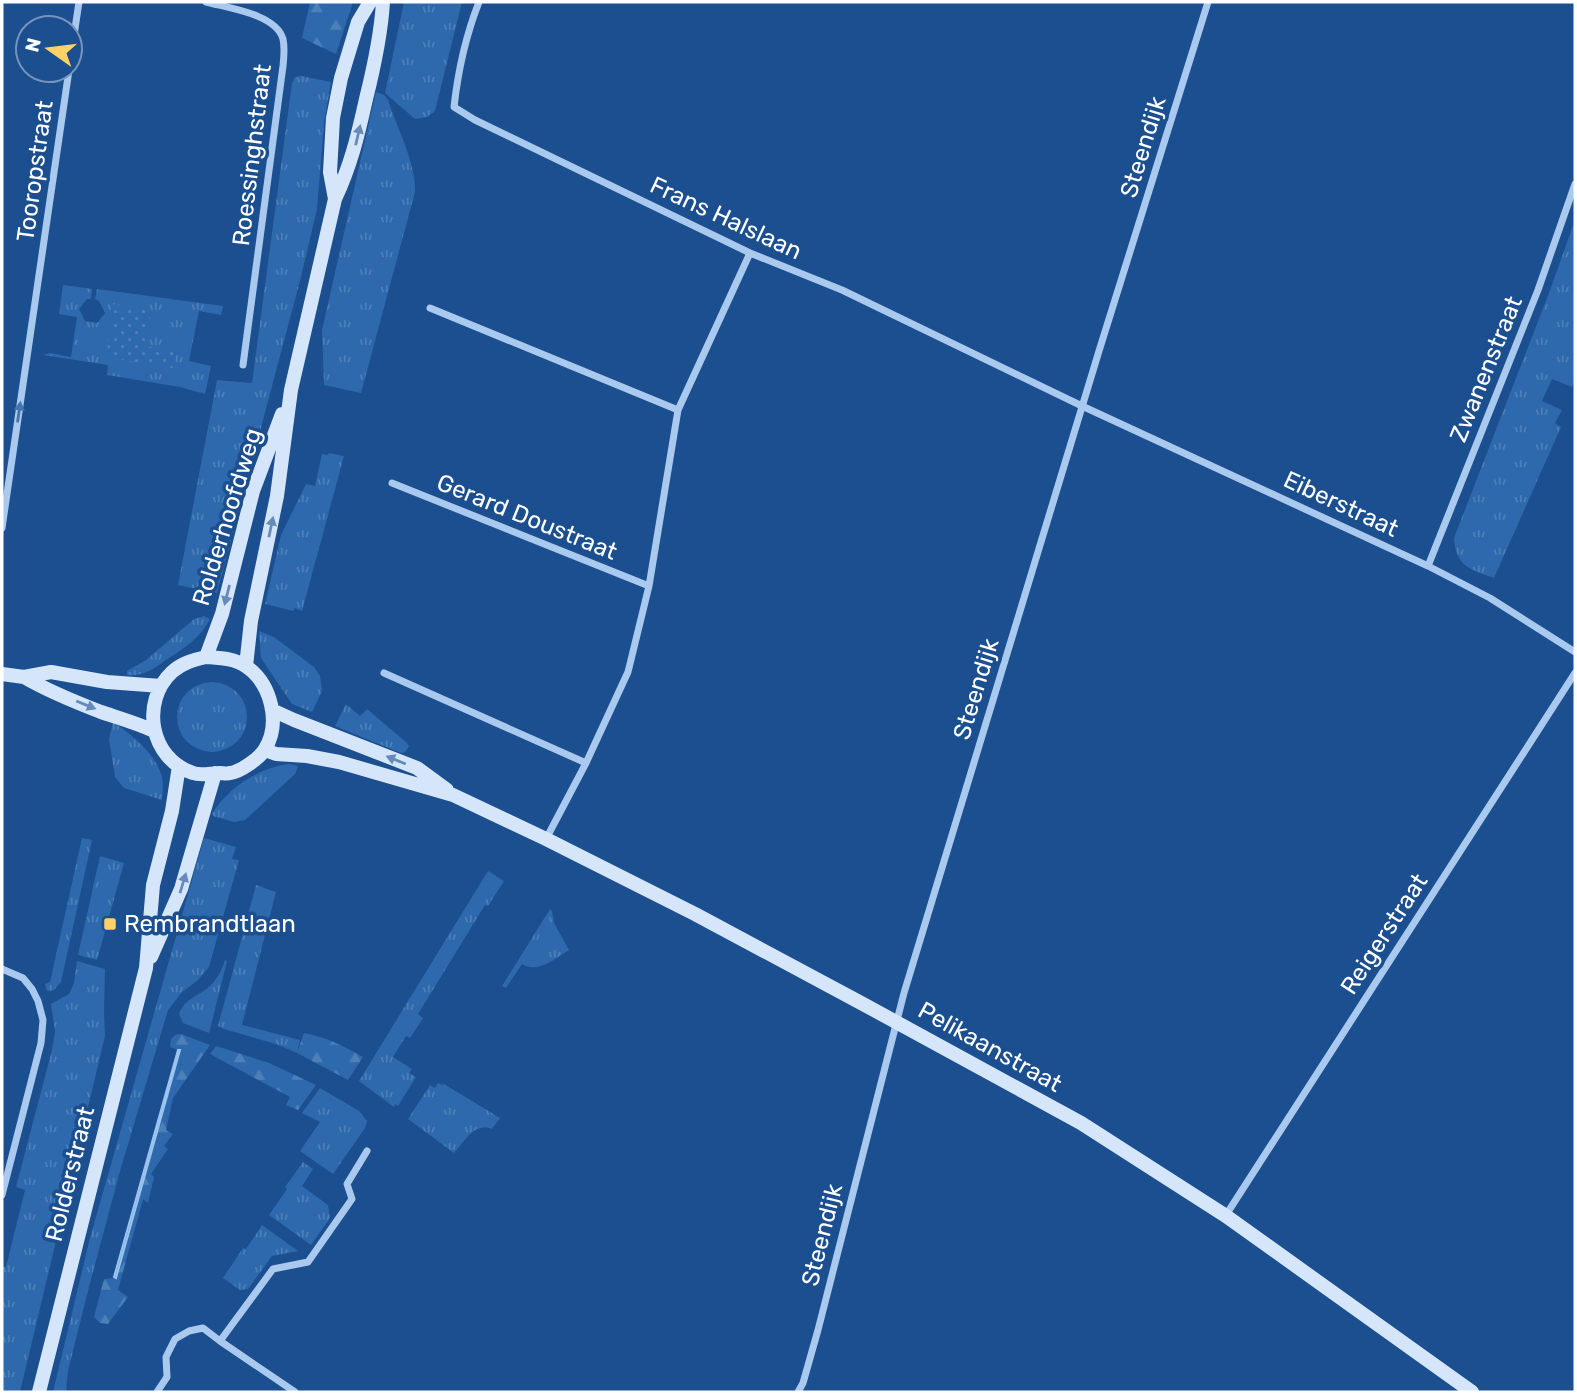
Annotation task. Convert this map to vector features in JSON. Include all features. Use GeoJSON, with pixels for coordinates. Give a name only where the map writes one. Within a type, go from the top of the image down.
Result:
{"type":"FeatureCollection","features":[{"type":"Feature","properties":{"kind":"main road","name":"Rolderhoofdweg"},"geometry":{"type":"LineString","coordinates":[[335,199],[330,172],[333,118],[341,78],[358,22],[370,2]]}},
{"type":"Feature","properties":{"kind":"main road","name":"Rolderhoofdweg"},"geometry":{"type":"LineString","coordinates":[[246,666],[251,621],[277,496],[291,390],[335,199],[355,146],[381,27],[383,2]]}},
{"type":"Feature","properties":{"kind":"main road","name":"Rolderhoofdweg"},"geometry":{"type":"LineString","coordinates":[[206,657],[222,614],[253,491],[291,390]]}},
{"type":"Feature","properties":{"kind":"main road"},"geometry":{"type":"LineString","coordinates":[[206,657],[227,658],[246,666],[259,678],[268,693],[272,710],[272,725],[265,750],[249,765],[232,774],[195,774],[178,766],[163,751],[154,732],[153,708],[161,686],[173,672],[188,662],[206,657]]}},
{"type":"Feature","properties":{"kind":"main road"},"geometry":{"type":"LineString","coordinates":[[2,674],[24,677],[51,672],[107,682],[161,686]]}},
{"type":"Feature","properties":{"kind":"main road"},"geometry":{"type":"LineString","coordinates":[[24,677],[46,689],[135,722],[154,732]]}},
{"type":"Feature","properties":{"kind":"main road","name":"Pelikaanstraat"},"geometry":{"type":"LineString","coordinates":[[272,710],[417,768],[453,795]]}},
{"type":"Feature","properties":{"kind":"main road","name":"Pelikaanstraat"},"geometry":{"type":"LineString","coordinates":[[265,750],[276,754],[339,762],[453,795],[695,914],[1081,1123],[1226,1216],[1472,1392]]}},
{"type":"Feature","properties":{"kind":"main road","name":"Rolderstraat"},"geometry":{"type":"LineString","coordinates":[[39,1392],[146,968],[153,885],[172,811],[178,766]]}},
{"type":"Feature","properties":{"kind":"main road","name":"Rolderstraat"},"geometry":{"type":"LineString","coordinates":[[146,968],[181,890],[215,773]]}},
{"type":"Feature","properties":{"kind":"street","name":"Roessinghstraat"},"geometry":{"type":"LineString","coordinates":[[206,2],[266,19],[279,29],[283,40],[283,66],[243,365]]}},
{"type":"Feature","properties":{"kind":"street","name":"Frans Halslaan"},"geometry":{"type":"LineString","coordinates":[[479,2],[457,80],[454,107],[475,120],[750,253],[842,290],[1082,406]]}},
{"type":"Feature","properties":{"kind":"street","name":"Steendijk"},"geometry":{"type":"LineString","coordinates":[[798,1392],[818,1329],[896,1021],[1082,406],[1208,2]]}},
{"type":"Feature","properties":{"kind":"street","name":"Tooropstraat"},"geometry":{"type":"LineString","coordinates":[[2,528],[67,84]]}},
{"type":"Feature","properties":{"kind":"street","name":"Zwanenstraat"},"geometry":{"type":"LineString","coordinates":[[1428,566],[1538,290],[1575,184]]}},
{"type":"Feature","properties":{"kind":"street","name":"Gerard Doustraat"},"geometry":{"type":"LineString","coordinates":[[546,839],[586,763],[628,672],[649,586],[678,410],[750,253]]}},
{"type":"Feature","properties":{"kind":"street"},"geometry":{"type":"LineString","coordinates":[[429,308],[678,410]]}},
{"type":"Feature","properties":{"kind":"street","name":"Eiberstraat"},"geometry":{"type":"LineString","coordinates":[[1082,406],[1428,566],[1490,598],[1575,652]]}},
{"type":"Feature","properties":{"kind":"street","name":"Gerard Doustraat"},"geometry":{"type":"LineString","coordinates":[[392,483],[649,586]]}},
{"type":"Feature","properties":{"kind":"street"},"geometry":{"type":"LineString","coordinates":[[384,673],[586,763]]}},
{"type":"Feature","properties":{"kind":"street","name":"Reigerstraat"},"geometry":{"type":"LineString","coordinates":[[1226,1216],[1575,673]]}},
{"type":"Feature","properties":{"kind":"street"},"geometry":{"type":"LineString","coordinates":[[2,969],[23,978],[38,1001],[43,1020],[41,1043],[2,1195]]}},
{"type":"Feature","properties":{"kind":"street"},"geometry":{"type":"LineString","coordinates":[[220,1341],[273,1269],[308,1262],[352,1199],[347,1184],[367,1151]]}},
{"type":"Feature","properties":{"kind":"street"},"geometry":{"type":"LineString","coordinates":[[157,1392],[167,1377],[166,1357],[175,1339],[189,1331],[203,1328],[295,1392]]}},
{"type":"Feature","properties":{"kind":"green space"},"geometry":{"type":"Polygon","coordinates":[[[310,2],[353,2],[336,54],[302,38],[310,2]]]}},
{"type":"Feature","properties":{"kind":"green space"},"geometry":{"type":"Polygon","coordinates":[[[404,2],[462,2],[435,111],[427,117],[415,119],[385,93],[404,2]]]}},
{"type":"Feature","properties":{"kind":"green space"},"geometry":{"type":"Polygon","coordinates":[[[295,77],[331,82],[324,123],[317,209],[217,593],[178,585],[217,380],[252,383],[292,83],[295,77]]]}},
{"type":"Feature","properties":{"kind":"green space"},"geometry":{"type":"Polygon","coordinates":[[[376,92],[388,100],[409,158],[415,192],[361,393],[324,385],[322,330],[376,92]]]}},
{"type":"Feature","properties":{"kind":"green space"},"geometry":{"type":"Polygon","coordinates":[[[1575,220],[1575,380],[1572,387],[1552,379],[1542,401],[1562,410],[1555,423],[1561,427],[1494,578],[1471,569],[1461,561],[1454,538],[1575,220]]]}},
{"type":"Feature","properties":{"kind":"green space"},"geometry":{"type":"Polygon","coordinates":[[[63,285],[92,289],[91,299],[87,299],[79,309],[85,321],[97,323],[105,313],[95,299],[97,289],[223,306],[221,315],[199,311],[189,361],[211,366],[205,394],[180,387],[107,375],[108,365],[43,355],[50,353],[71,357],[77,317],[59,314],[63,285]]]}},
{"type":"Feature","properties":{"kind":"green space"},"geometry":{"type":"Polygon","coordinates":[[[111,304],[152,311],[144,346],[176,351],[173,368],[106,357],[112,318],[111,304]]]}},
{"type":"Feature","properties":{"kind":"green space"},"geometry":{"type":"Polygon","coordinates":[[[322,454],[344,456],[302,611],[265,604],[281,535],[306,484],[315,486],[322,454]]]}},
{"type":"Feature","properties":{"kind":"green space"},"geometry":{"type":"Polygon","coordinates":[[[204,616],[210,619],[202,632],[187,646],[149,671],[127,675],[127,671],[146,660],[194,619],[204,616]]]}},
{"type":"Feature","properties":{"kind":"green space"},"geometry":{"type":"Polygon","coordinates":[[[259,631],[274,637],[314,667],[320,676],[322,691],[312,712],[292,704],[261,658],[259,631]]]}},
{"type":"Feature","properties":{"kind":"green space"},"geometry":{"type":"Polygon","coordinates":[[[205,682],[219,682],[232,687],[242,697],[247,717],[242,737],[232,747],[219,752],[205,752],[192,747],[182,737],[177,724],[177,710],[182,697],[192,687],[205,682]]]}},
{"type":"Feature","properties":{"kind":"green space"},"geometry":{"type":"Polygon","coordinates":[[[346,704],[360,716],[367,709],[407,743],[409,746],[405,752],[401,753],[335,726],[346,704]]]}},
{"type":"Feature","properties":{"kind":"green space"},"geometry":{"type":"Polygon","coordinates":[[[113,722],[152,757],[162,778],[162,800],[124,788],[115,777],[109,739],[113,722]]]}},
{"type":"Feature","properties":{"kind":"green space"},"geometry":{"type":"Polygon","coordinates":[[[289,764],[298,766],[295,774],[245,820],[234,822],[213,816],[226,796],[245,781],[266,770],[289,764]]]}},
{"type":"Feature","properties":{"kind":"green space"},"geometry":{"type":"Polygon","coordinates":[[[82,838],[92,840],[61,982],[54,990],[49,991],[45,984],[50,982],[82,838]]]}},
{"type":"Feature","properties":{"kind":"green space"},"geometry":{"type":"Polygon","coordinates":[[[204,838],[236,847],[232,859],[239,860],[209,967],[197,981],[182,992],[168,1010],[89,1287],[68,1371],[66,1392],[53,1392],[90,1238],[204,838]]]}},
{"type":"Feature","properties":{"kind":"green space"},"geometry":{"type":"Polygon","coordinates":[[[100,856],[124,863],[97,960],[78,955],[100,856]]]}},
{"type":"Feature","properties":{"kind":"green space"},"geometry":{"type":"Polygon","coordinates":[[[488,871],[504,881],[488,906],[485,905],[418,1014],[423,1018],[410,1038],[406,1036],[393,1057],[412,1069],[409,1073],[416,1077],[398,1106],[395,1104],[394,1107],[359,1081],[488,871]]]}},
{"type":"Feature","properties":{"kind":"green space"},"geometry":{"type":"Polygon","coordinates":[[[256,885],[276,892],[242,1025],[300,1040],[297,1053],[218,1026],[256,885]]]}},
{"type":"Feature","properties":{"kind":"green space"},"geometry":{"type":"Polygon","coordinates":[[[550,909],[554,923],[569,950],[540,966],[528,967],[522,964],[506,988],[502,986],[550,909]]]}},
{"type":"Feature","properties":{"kind":"green space"},"geometry":{"type":"Polygon","coordinates":[[[225,960],[227,961],[209,1033],[183,1023],[179,1014],[181,1009],[213,983],[225,960]]]}},
{"type":"Feature","properties":{"kind":"green space"},"geometry":{"type":"Polygon","coordinates":[[[77,961],[105,969],[105,1036],[20,1392],[2,1392],[2,1266],[6,1267],[25,1190],[16,1187],[52,1050],[55,1031],[51,1004],[69,994],[74,983],[77,961]]]}},
{"type":"Feature","properties":{"kind":"green space"},"geometry":{"type":"Polygon","coordinates":[[[304,1033],[335,1042],[363,1057],[348,1080],[297,1053],[304,1033]]]}},
{"type":"Feature","properties":{"kind":"green space"},"geometry":{"type":"Polygon","coordinates":[[[181,1034],[210,1045],[173,1098],[166,1130],[173,1134],[164,1146],[168,1149],[151,1174],[154,1177],[148,1203],[143,1199],[118,1290],[128,1297],[108,1324],[100,1323],[94,1317],[104,1279],[116,1278],[180,1051],[170,1047],[171,1039],[181,1034]]]}},
{"type":"Feature","properties":{"kind":"green space"},"geometry":{"type":"Polygon","coordinates":[[[216,1046],[269,1063],[316,1085],[298,1110],[286,1105],[290,1097],[210,1054],[216,1046]]]}},
{"type":"Feature","properties":{"kind":"green space"},"geometry":{"type":"Polygon","coordinates":[[[438,1083],[500,1118],[492,1129],[475,1130],[454,1153],[408,1119],[430,1085],[435,1088],[438,1083]]]}},
{"type":"Feature","properties":{"kind":"green space"},"geometry":{"type":"Polygon","coordinates":[[[320,1088],[359,1111],[367,1121],[333,1174],[300,1151],[320,1122],[302,1113],[320,1088]]]}},
{"type":"Feature","properties":{"kind":"green space"},"geometry":{"type":"Polygon","coordinates":[[[303,1162],[313,1169],[302,1186],[328,1205],[330,1218],[311,1245],[269,1215],[303,1162]]]}},
{"type":"Feature","properties":{"kind":"green space"},"geometry":{"type":"Polygon","coordinates":[[[262,1225],[298,1251],[272,1256],[248,1289],[240,1290],[223,1278],[262,1225]]]}},
{"type":"Feature","properties":{"kind":"water"},"geometry":{"type":"Polygon","coordinates":[[[180,1050],[116,1278],[114,1277],[180,1050]]]}},
{"type":"Feature","properties":{"kind":"place","name":"Rembrandtlaan"},"geometry":{"type":"Point","coordinates":[110,924]}}]}
